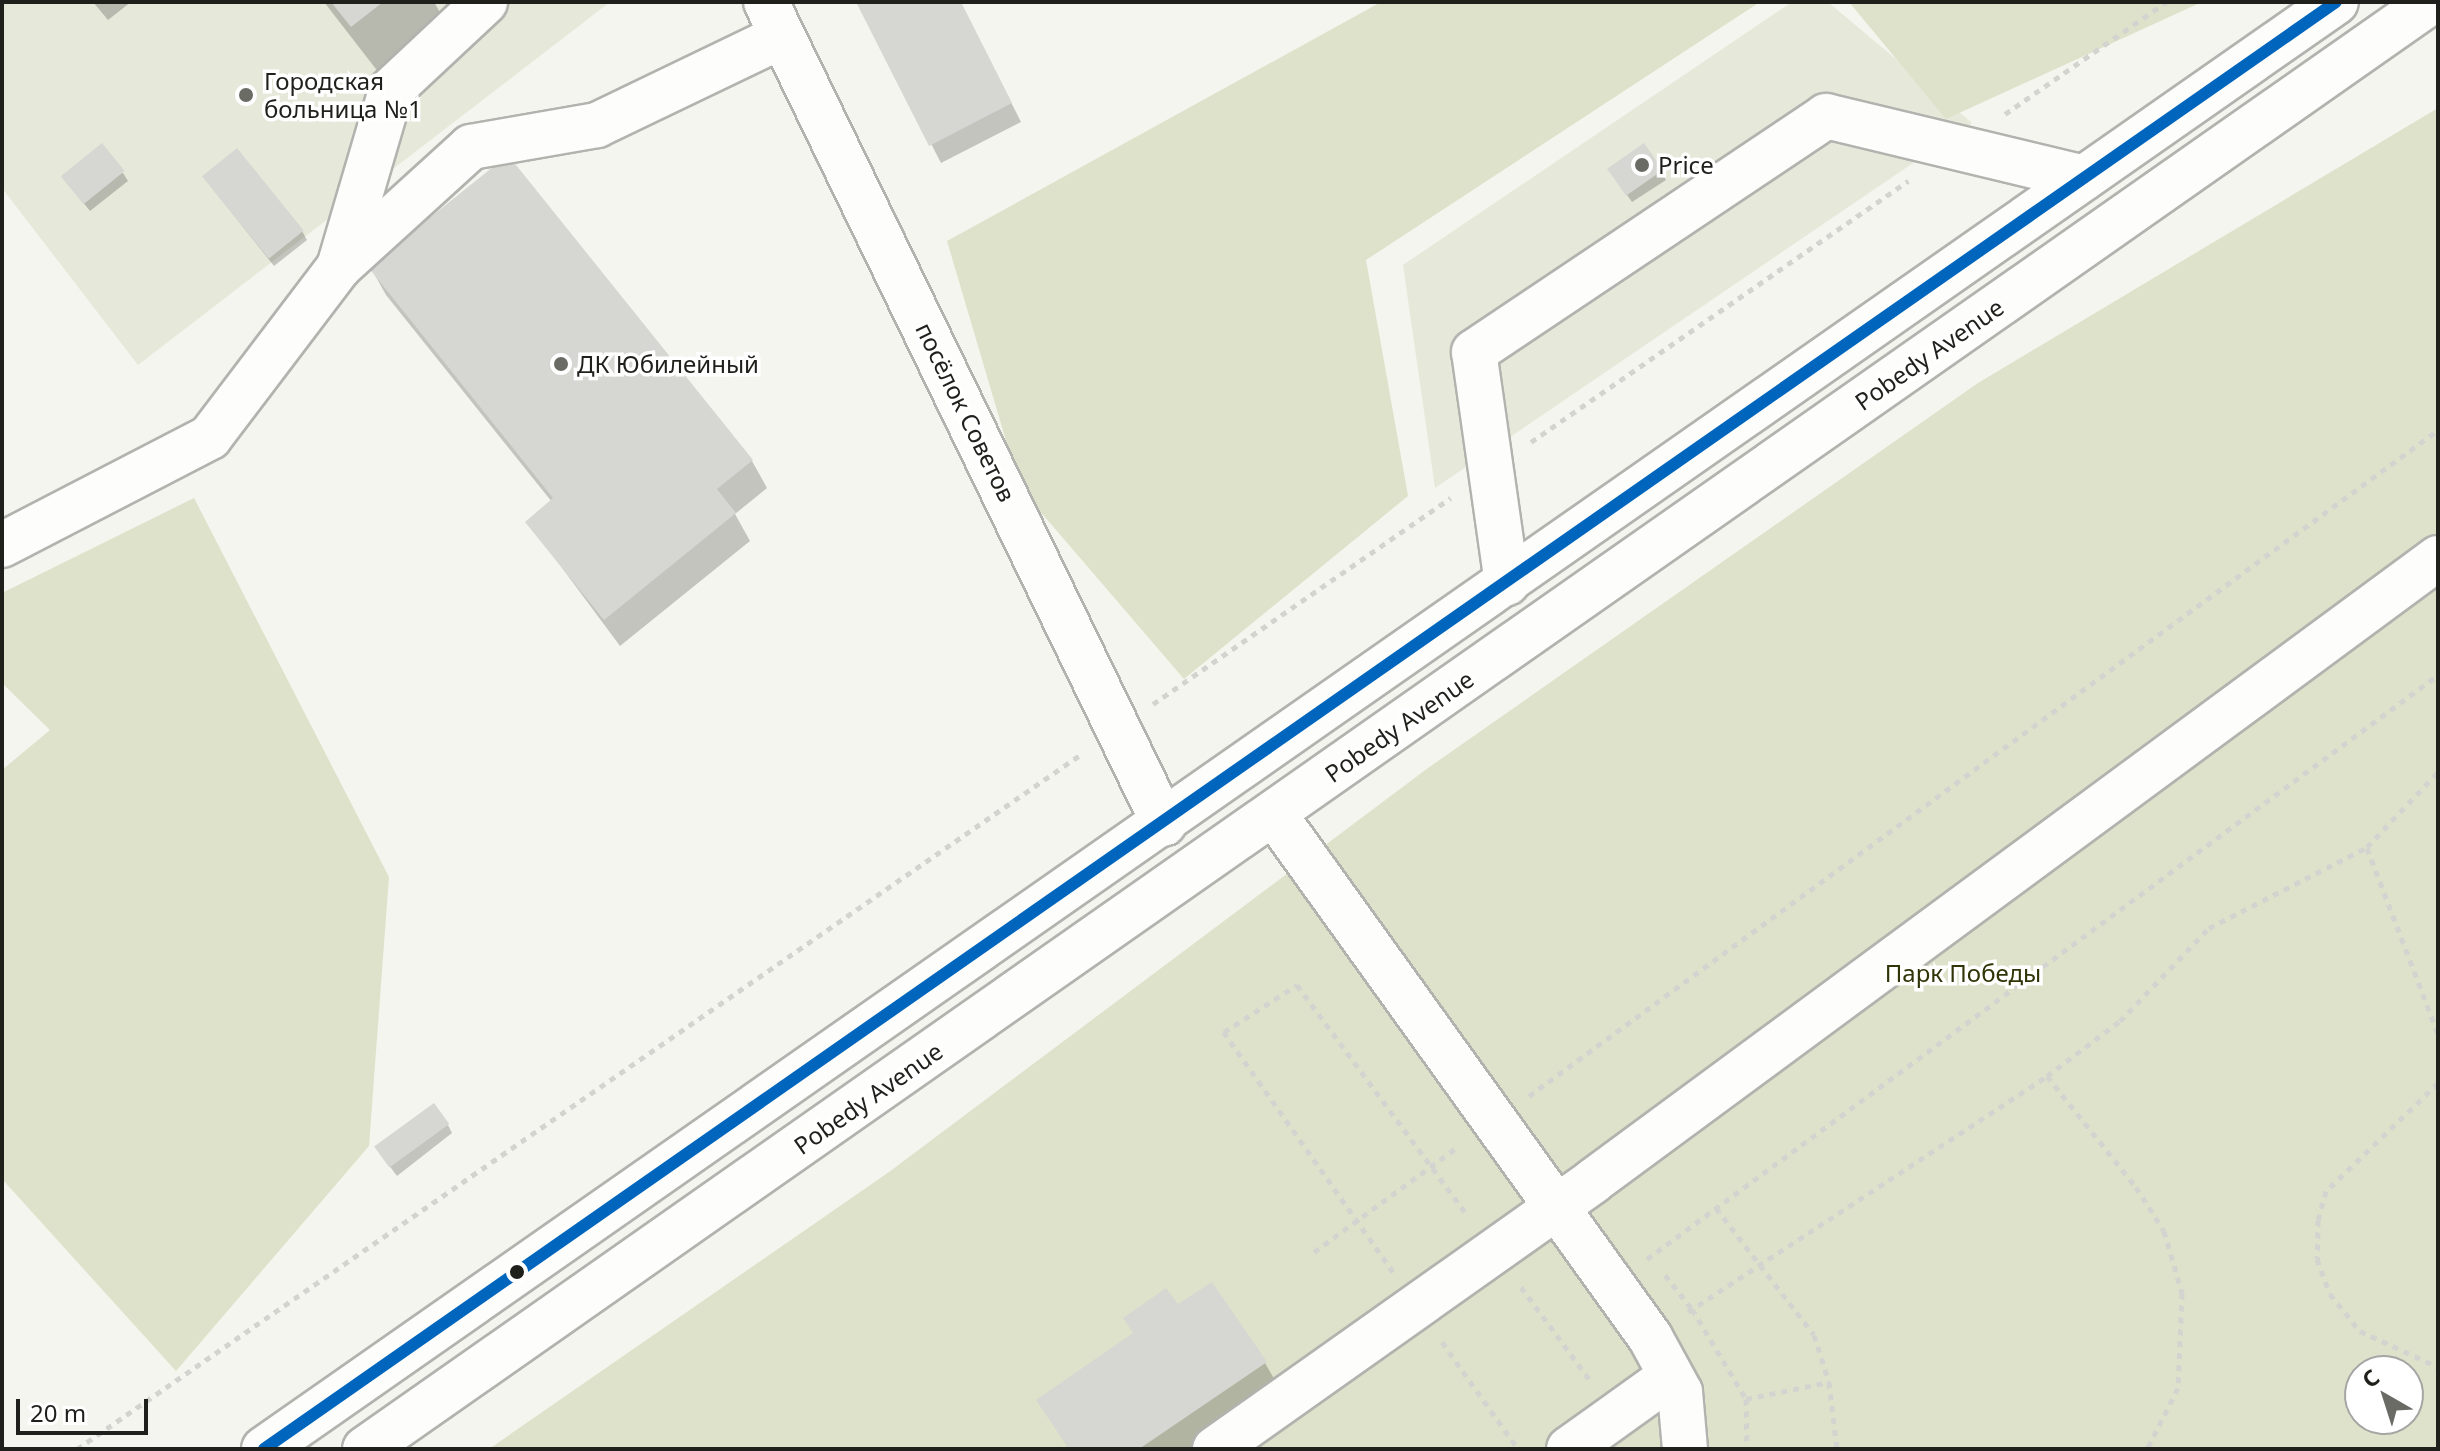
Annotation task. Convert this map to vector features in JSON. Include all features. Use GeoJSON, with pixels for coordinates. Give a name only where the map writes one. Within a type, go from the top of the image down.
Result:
{"type":"FeatureCollection","features":[{"type":"Feature","properties":{"kind":"main road"},"geometry":{"type":"LineString","coordinates":[[339,267],[391,90],[485,2]]}},
{"type":"Feature","properties":{"kind":"main road"},"geometry":{"type":"LineString","coordinates":[[264,1449],[1164,824],[2336,2]]}},
{"type":"Feature","properties":{"kind":"main road","name":"Pobedy Avenue"},"geometry":{"type":"LineString","coordinates":[[365,1449],[2431,2]]}},
{"type":"Feature","properties":{"kind":"main road"},"geometry":{"type":"LineString","coordinates":[[2,545],[210,437],[339,267],[471,147],[597,125],[774,19]]}},
{"type":"Feature","properties":{"kind":"main road","name":"посёлок Советов"},"geometry":{"type":"LineString","coordinates":[[774,19],[1164,824]]}},
{"type":"Feature","properties":{"kind":"main road"},"geometry":{"type":"LineString","coordinates":[[1507,583],[1474,352],[1826,116],[2084,178]]}},
{"type":"Feature","properties":{"kind":"main road"},"geometry":{"type":"LineString","coordinates":[[1215,1449],[1559,1206],[2438,558]]}},
{"type":"Feature","properties":{"kind":"main road"},"geometry":{"type":"LineString","coordinates":[[1274,814],[1615,1283],[1650,1337],[1680,1392],[1685,1449]]}},
{"type":"Feature","properties":{"kind":"main road"},"geometry":{"type":"LineString","coordinates":[[1569,1449],[1671,1376]]}},
{"type":"Feature","properties":{"kind":"path"},"geometry":{"type":"LineString","coordinates":[[1314,1252],[2438,430]]}},
{"type":"Feature","properties":{"kind":"path"},"geometry":{"type":"LineString","coordinates":[[1615,1283],[2438,675]]}},
{"type":"Feature","properties":{"kind":"path"},"geometry":{"type":"LineString","coordinates":[[1650,1337],[2047,1076],[2120,1021],[2209,928],[2367,847],[2438,772]]}},
{"type":"Feature","properties":{"kind":"path"},"geometry":{"type":"LineString","coordinates":[[2431,778],[2438,785]]}},
{"type":"Feature","properties":{"kind":"path"},"geometry":{"type":"LineString","coordinates":[[2367,847],[2438,1034]]}},
{"type":"Feature","properties":{"kind":"path"},"geometry":{"type":"LineString","coordinates":[[1518,1449],[1224,1032],[1297,985],[1616,1416]]}},
{"type":"Feature","properties":{"kind":"path"},"geometry":{"type":"LineString","coordinates":[[2047,1076],[2136,1187],[2164,1231],[2182,1293],[2178,1388],[2147,1449]]}},
{"type":"Feature","properties":{"kind":"path"},"geometry":{"type":"LineString","coordinates":[[2438,1083],[2326,1191],[2318,1220],[2317,1259],[2330,1294],[2360,1331],[2438,1367]]}},
{"type":"Feature","properties":{"kind":"path"},"geometry":{"type":"LineString","coordinates":[[1716,1208],[1814,1335],[1829,1382],[1837,1449]]}},
{"type":"Feature","properties":{"kind":"path"},"geometry":{"type":"LineString","coordinates":[[1746,1399],[1829,1382]]}},
{"type":"Feature","properties":{"kind":"shaded area","name":"Городская больница №1"},"geometry":{"type":"Polygon","coordinates":[[[2,2],[610,2],[138,365],[2,188],[2,2]]]}},
{"type":"Feature","properties":{"kind":"shaded area"},"geometry":{"type":"Polygon","coordinates":[[[1792,2],[1828,2],[1972,123],[1435,488],[1403,265],[1792,2]]]}},
{"type":"Feature","properties":{"kind":"green space"},"geometry":{"type":"Polygon","coordinates":[[[1381,2],[1760,2],[1366,260],[1408,496],[1184,679],[1020,488],[947,241],[1381,2]]]}},
{"type":"Feature","properties":{"kind":"green space"},"geometry":{"type":"Polygon","coordinates":[[[1849,2],[2202,2],[1946,119],[1849,2]]]}},
{"type":"Feature","properties":{"kind":"green space","name":"Парк Победы"},"geometry":{"type":"Polygon","coordinates":[[[2438,108],[2438,1449],[489,1449],[889,1172],[1428,768],[1978,383],[2438,108]]]}},
{"type":"Feature","properties":{"kind":"green space"},"geometry":{"type":"Polygon","coordinates":[[[194,498],[389,877],[369,1146],[176,1371],[2,1179],[2,770],[50,730],[2,683],[2,593],[194,498]]]}},
{"type":"Feature","properties":{"kind":"building"},"geometry":{"type":"Polygon","coordinates":[[[331,2],[383,2],[351,27],[331,2]]]}},
{"type":"Feature","properties":{"kind":"building"},"geometry":{"type":"Polygon","coordinates":[[[856,2],[961,2],[1012,103],[929,146],[856,2]]]}},
{"type":"Feature","properties":{"kind":"building"},"geometry":{"type":"Polygon","coordinates":[[[102,143],[125,171],[83,204],[61,176],[102,143]]]}},
{"type":"Feature","properties":{"kind":"building"},"geometry":{"type":"Polygon","coordinates":[[[1644,143],[1663,170],[1626,196],[1607,169],[1644,143]]]}},
{"type":"Feature","properties":{"kind":"building"},"geometry":{"type":"Polygon","coordinates":[[[237,148],[304,230],[269,259],[202,176],[237,148]]]}},
{"type":"Feature","properties":{"kind":"building","name":"ДК Юбилейный"},"geometry":{"type":"Polygon","coordinates":[[[508,155],[753,460],[717,489],[736,513],[604,620],[525,522],[553,498],[368,267],[508,155]]]}},
{"type":"Feature","properties":{"kind":"building"},"geometry":{"type":"Polygon","coordinates":[[[434,1103],[449,1124],[389,1168],[374,1146],[434,1103]]]}},
{"type":"Feature","properties":{"kind":"building"},"geometry":{"type":"Polygon","coordinates":[[[1212,1282],[1267,1362],[1139,1449],[1069,1449],[1036,1400],[1133,1333],[1123,1318],[1166,1288],[1178,1304],[1212,1282]]]}},
{"type":"Feature","properties":{"kind":"transit line"},"geometry":{"type":"LineString","coordinates":[[264,1449],[2336,2]]}},
{"type":"Feature","properties":{"kind":"place","name":"Городская больница №1"},"geometry":{"type":"Point","coordinates":[246,95]}},
{"type":"Feature","properties":{"kind":"place","name":"Price"},"geometry":{"type":"Point","coordinates":[1642,165]}},
{"type":"Feature","properties":{"kind":"place","name":"ДК Юбилейный"},"geometry":{"type":"Point","coordinates":[561,364]}}]}
